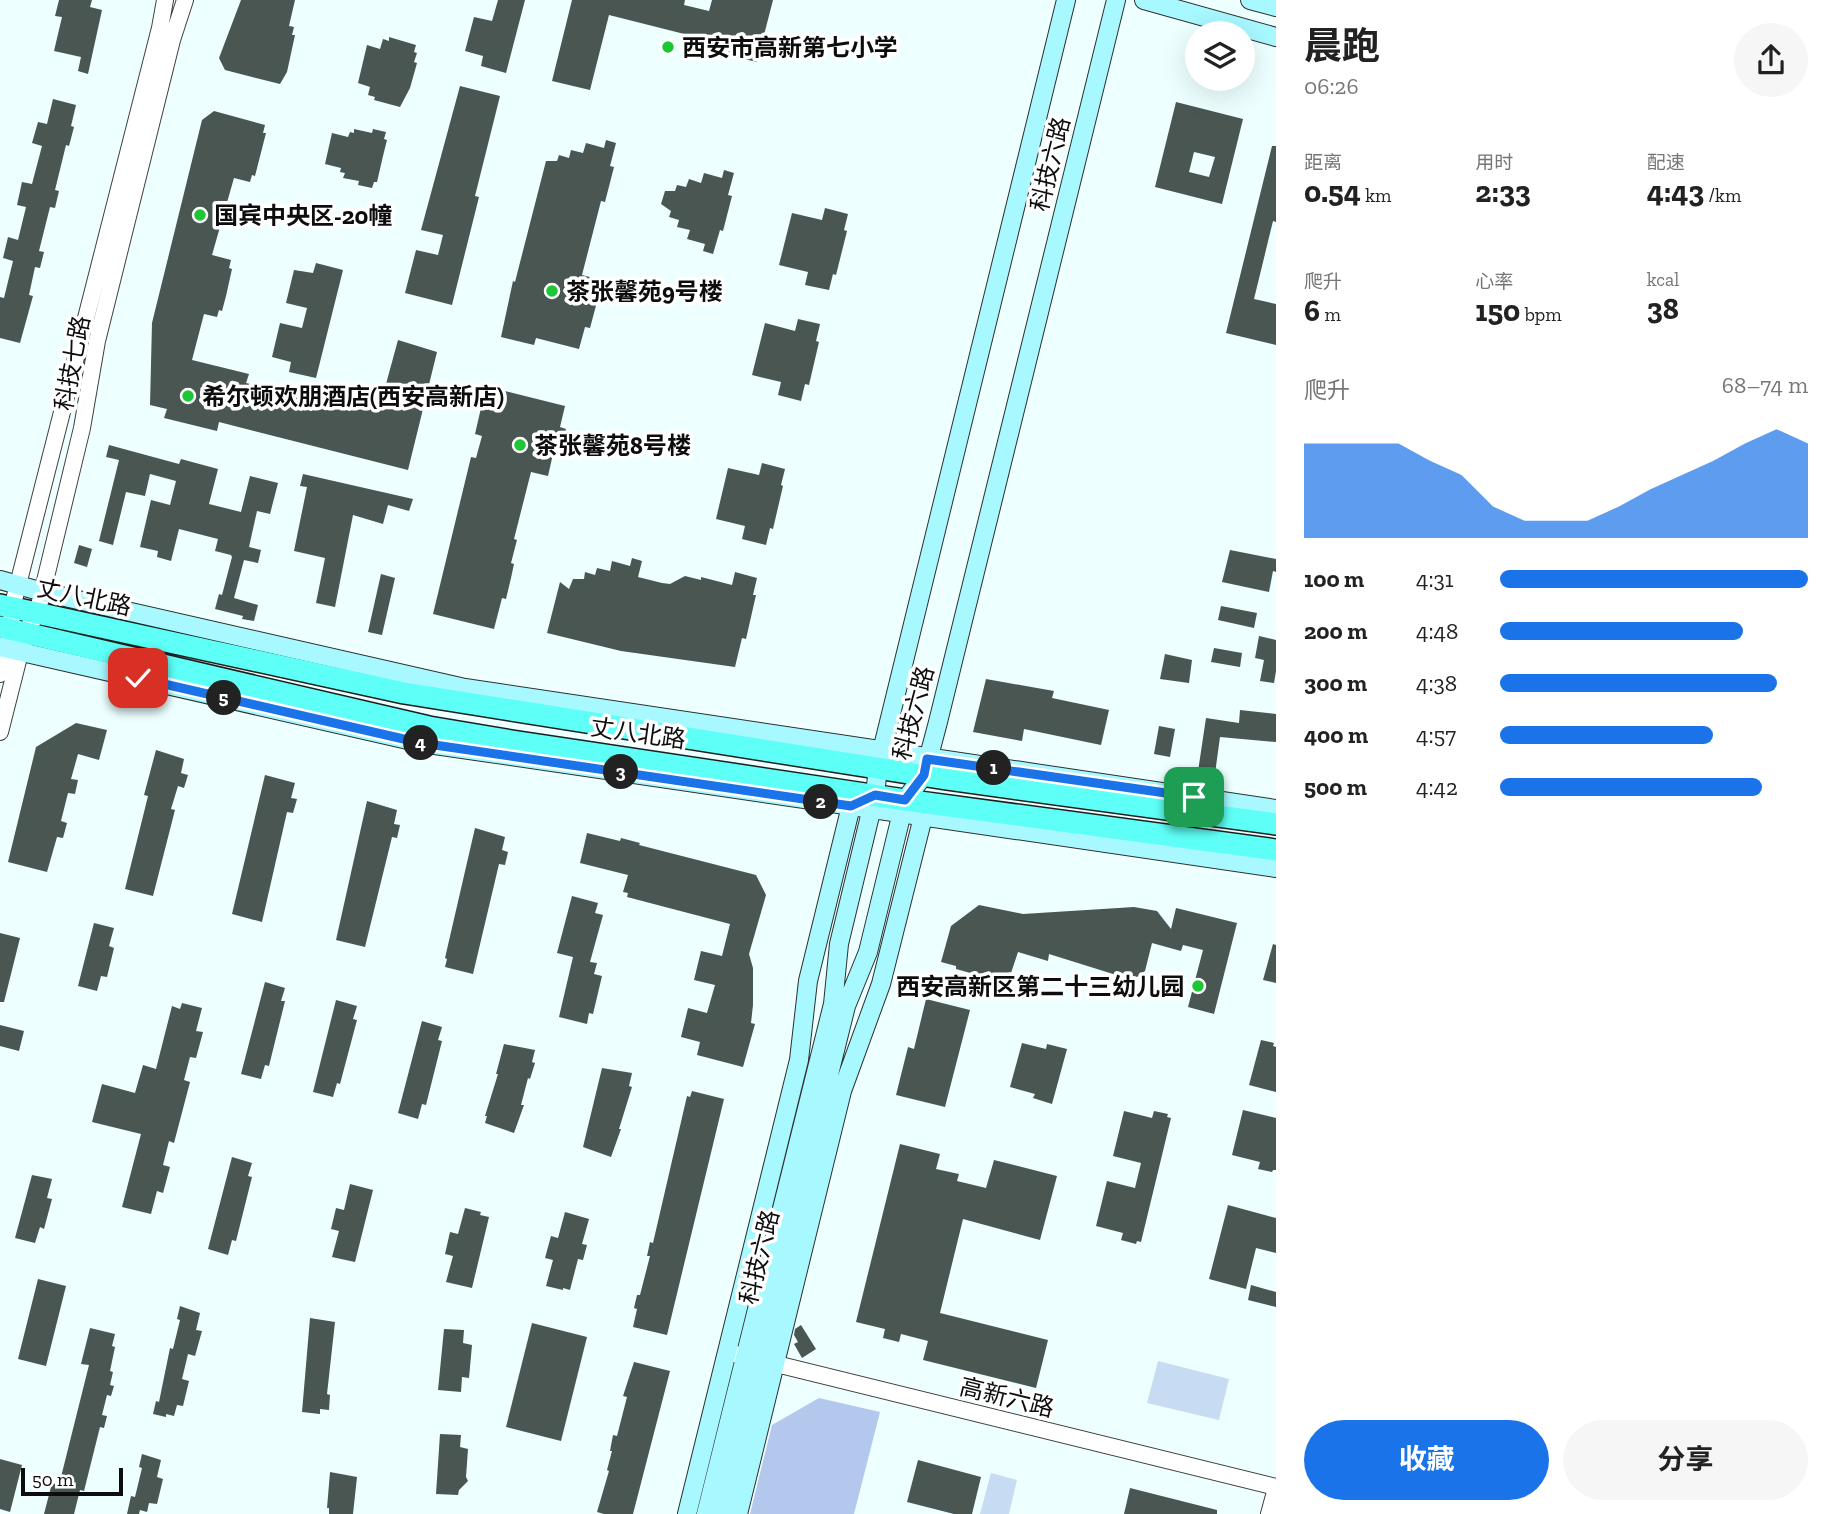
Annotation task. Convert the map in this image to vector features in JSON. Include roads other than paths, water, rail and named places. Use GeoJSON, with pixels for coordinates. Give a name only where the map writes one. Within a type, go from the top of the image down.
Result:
{"type":"FeatureCollection","features":[{"type":"Feature","properties":{"kind":"main road","name":"科技六路"},"geometry":{"type":"LineString","coordinates":[[706,1514],[760,1360],[833,1004],[839,944],[873,802],[880,760],[1066,0]]}},
{"type":"Feature","properties":{"kind":"main road","name":"科技六路"},"geometry":{"type":"LineString","coordinates":[[720,1514],[846,1006],[867,952],[903,807],[925,767],[1116,0]]}},
{"type":"Feature","properties":{"kind":"main road"},"geometry":{"type":"LineString","coordinates":[[1144,0],[1276,37]]}},
{"type":"Feature","properties":{"kind":"main road"},"geometry":{"type":"LineString","coordinates":[[1250,0],[1276,7]]}},
{"type":"Feature","properties":{"kind":"main road"},"geometry":{"type":"LineString","coordinates":[[0,580],[465,688],[880,760]]}},
{"type":"Feature","properties":{"kind":"main road","name":"丈八北路"},"geometry":{"type":"LineString","coordinates":[[6,607],[404,693],[880,760],[1276,824]]}},
{"type":"Feature","properties":{"kind":"main road"},"geometry":{"type":"LineString","coordinates":[[10,639],[421,743],[851,806],[873,802]]}},
{"type":"Feature","properties":{"kind":"main road","name":"丈八北路"},"geometry":{"type":"LineString","coordinates":[[10,639],[429,727],[873,802],[1276,850]]}},
{"type":"Feature","properties":{"kind":"main road"},"geometry":{"type":"LineString","coordinates":[[925,767],[1276,809]]}},
{"type":"Feature","properties":{"kind":"main road"},"geometry":{"type":"LineString","coordinates":[[687,1514],[799,1060],[808,981],[851,806]]}},
{"type":"Feature","properties":{"kind":"main road"},"geometry":{"type":"LineString","coordinates":[[903,807],[923,817],[1276,867]]}},
{"type":"Feature","properties":{"kind":"main road"},"geometry":{"type":"LineString","coordinates":[[738,1514],[760,1360],[842,1091],[881,984],[923,817]]}},
{"type":"Feature","properties":{"kind":"street","name":"科技七路"},"geometry":{"type":"LineString","coordinates":[[0,732],[10,639],[6,607],[18,584],[60,413],[84,333],[165,0]]}},
{"type":"Feature","properties":{"kind":"street","name":"科技七路"},"geometry":{"type":"LineString","coordinates":[[0,674],[10,639],[37,614],[82,428],[101,328],[172,40],[185,0]]}},
{"type":"Feature","properties":{"kind":"street","name":"高新六路"},"geometry":{"type":"LineString","coordinates":[[727,1352],[1276,1487]]}},
{"type":"Feature","properties":{"kind":"street"},"geometry":{"type":"LineString","coordinates":[[1269,1514],[1276,1487]]}},
{"type":"Feature","properties":{"kind":"place","name":"西安市高新第七小学"},"geometry":{"type":"Point","coordinates":[668,47]}},
{"type":"Feature","properties":{"kind":"place","name":"国宾中央区-20幢"},"geometry":{"type":"Point","coordinates":[200,215]}},
{"type":"Feature","properties":{"kind":"place","name":"茶张馨苑9号楼"},"geometry":{"type":"Point","coordinates":[552,291]}},
{"type":"Feature","properties":{"kind":"place","name":"希尔顿欢朋酒店(西安高新店)"},"geometry":{"type":"Point","coordinates":[188,396]}},
{"type":"Feature","properties":{"kind":"place","name":"茶张馨苑8号楼"},"geometry":{"type":"Point","coordinates":[520,445]}},
{"type":"Feature","properties":{"kind":"place","name":"西安高新区第二十三幼儿园"},"geometry":{"type":"Point","coordinates":[1198,986]}}]}
